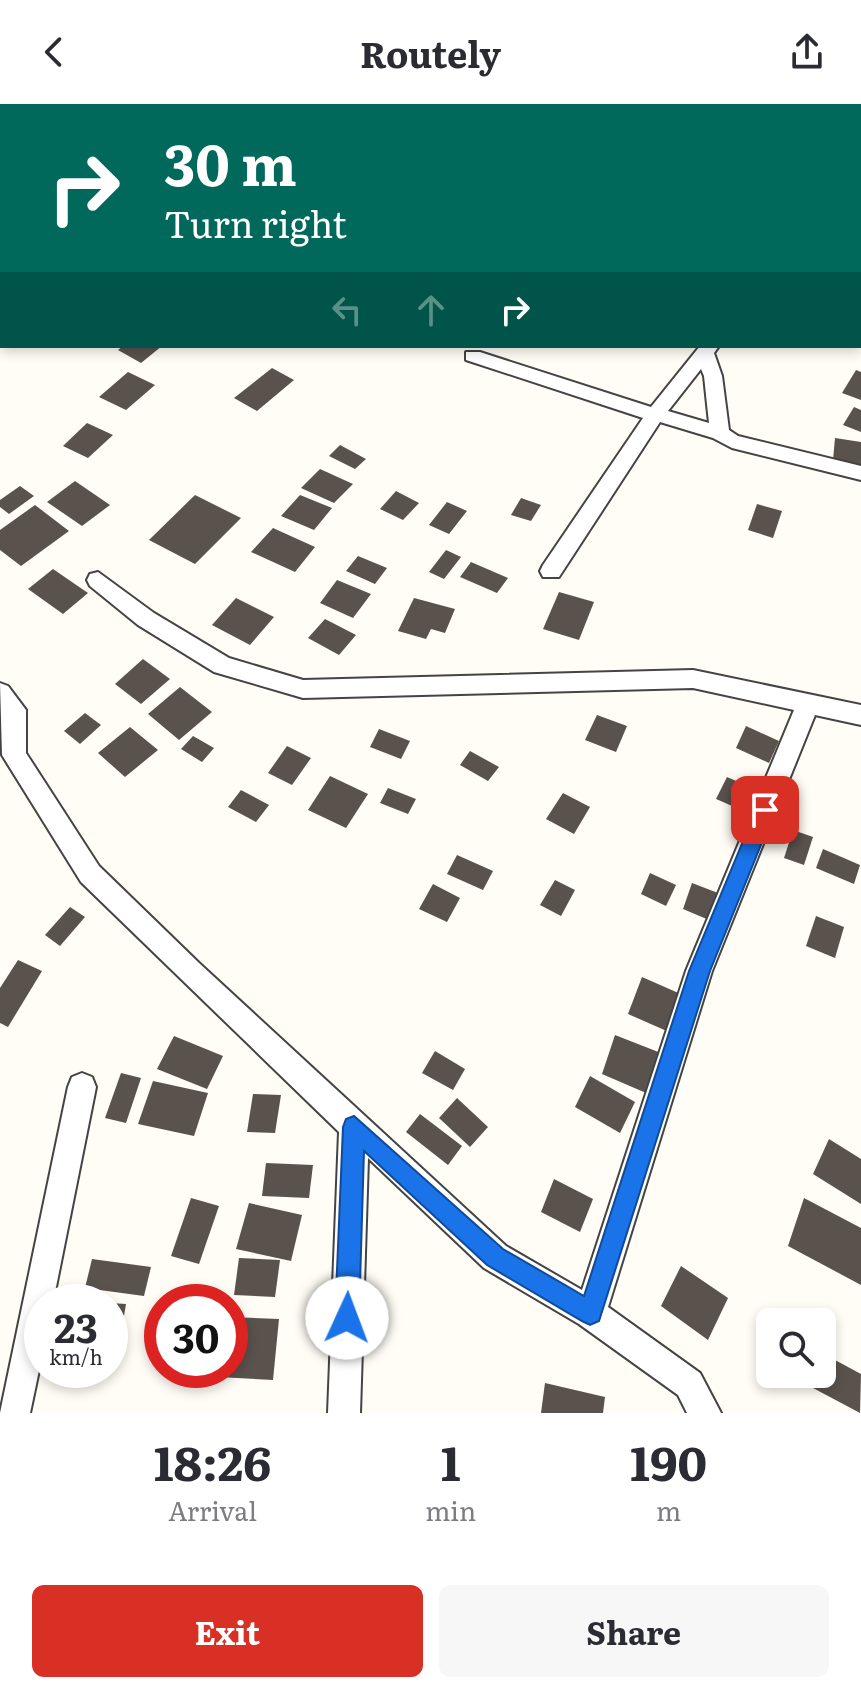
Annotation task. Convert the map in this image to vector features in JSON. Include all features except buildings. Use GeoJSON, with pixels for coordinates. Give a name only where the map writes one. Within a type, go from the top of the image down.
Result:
{"type":"FeatureCollection","features":[{"type":"Feature","properties":{"kind":"street"},"geometry":{"type":"LineString","coordinates":[[551,571],[654,416],[708,350]]}},
{"type":"Feature","properties":{"kind":"street"},"geometry":{"type":"LineString","coordinates":[[708,350],[720,433]]}},
{"type":"Feature","properties":{"kind":"street"},"geometry":{"type":"LineString","coordinates":[[473,356],[654,416],[720,433],[732,441],[861,473]]}},
{"type":"Feature","properties":{"kind":"street"},"geometry":{"type":"LineString","coordinates":[[98,580],[146,619],[222,665],[303,689],[693,679],[861,715]]}},
{"type":"Feature","properties":{"kind":"street"},"geometry":{"type":"LineString","coordinates":[[0,693],[14,710],[14,755],[90,874],[354,1127],[495,1257],[590,1313],[689,1384],[705,1413]]}},
{"type":"Feature","properties":{"kind":"street"},"geometry":{"type":"LineString","coordinates":[[590,1313],[699,971],[809,702]]}},
{"type":"Feature","properties":{"kind":"street"},"geometry":{"type":"LineString","coordinates":[[14,1413],[82,1087]]}},
{"type":"Feature","properties":{"kind":"street"},"geometry":{"type":"LineString","coordinates":[[344,1413],[354,1127]]}},
{"type":"Feature","properties":{"kind":"route"},"geometry":{"type":"LineString","coordinates":[[347,1318],[354,1127],[495,1257],[590,1313],[699,971],[765,810]]}}]}
